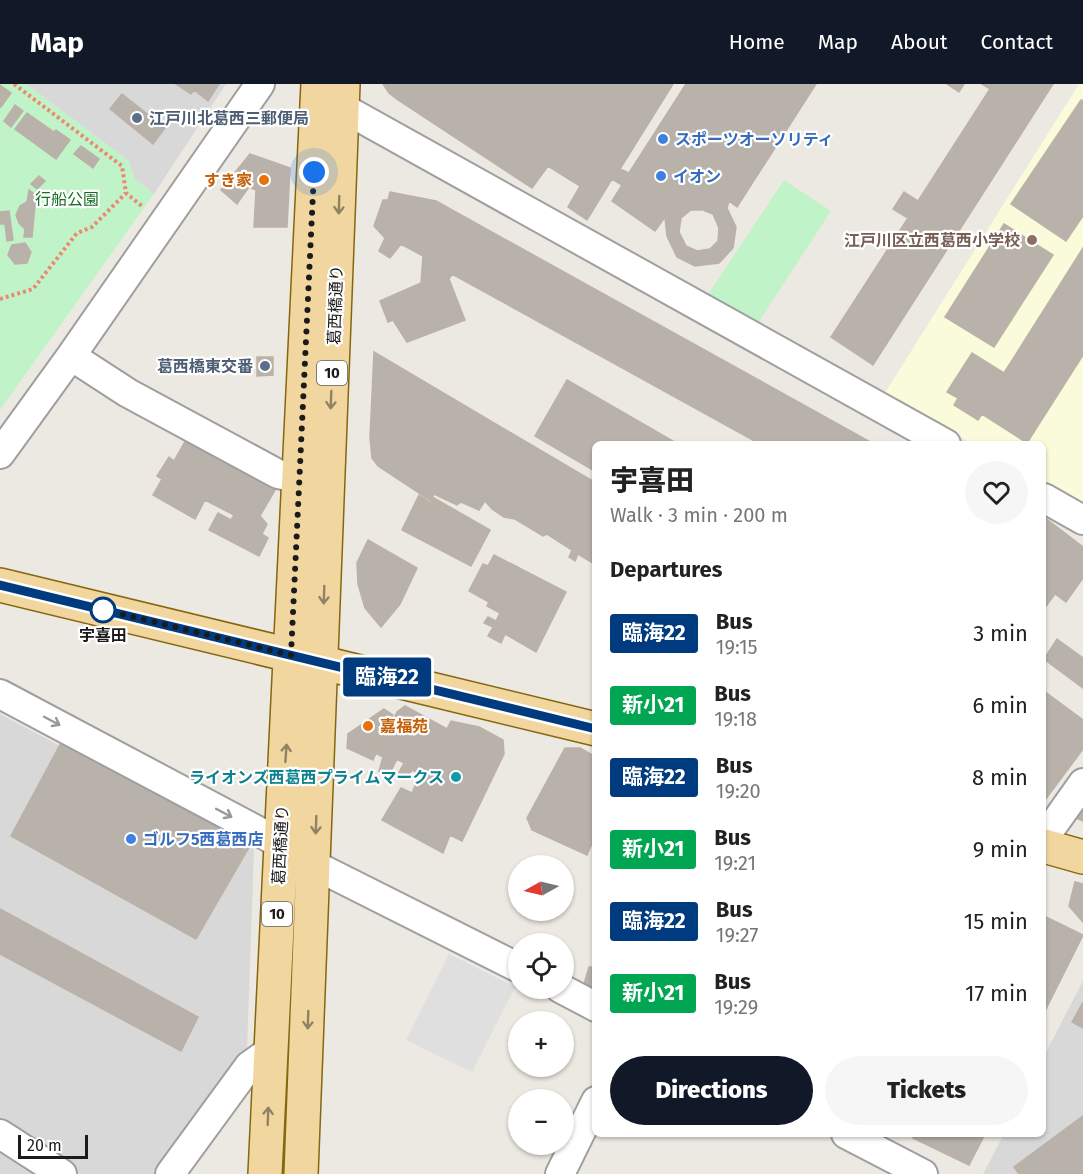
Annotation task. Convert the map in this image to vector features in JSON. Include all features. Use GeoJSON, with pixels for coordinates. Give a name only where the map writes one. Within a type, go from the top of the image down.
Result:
{"type":"FeatureCollection","features":[{"type":"Feature","properties":{"kind":"main road","name":"葛西橋通り"},"geometry":{"type":"LineString","coordinates":[[265,1174],[299,479],[325,91]]}},
{"type":"Feature","properties":{"kind":"main road","name":"葛西橋通り"},"geometry":{"type":"LineString","coordinates":[[301,1174],[322,662],[325,91]]}},
{"type":"Feature","properties":{"kind":"main road"},"geometry":{"type":"LineString","coordinates":[[0,585],[592,728]]}},
{"type":"Feature","properties":{"kind":"main road"},"geometry":{"type":"LineString","coordinates":[[1046,847],[1083,857]]}},
{"type":"Feature","properties":{"kind":"street"},"geometry":{"type":"LineString","coordinates":[[0,454],[260,84]]}},
{"type":"Feature","properties":{"kind":"street"},"geometry":{"type":"LineString","coordinates":[[325,91],[941,441]]}},
{"type":"Feature","properties":{"kind":"street"},"geometry":{"type":"LineString","coordinates":[[71,356],[128,393],[278,474],[299,479]]}},
{"type":"Feature","properties":{"kind":"street"},"geometry":{"type":"LineString","coordinates":[[1046,499],[1083,520]]}},
{"type":"Feature","properties":{"kind":"street"},"geometry":{"type":"LineString","coordinates":[[0,694],[280,844],[314,865],[508,962]]}},
{"type":"Feature","properties":{"kind":"street"},"geometry":{"type":"LineString","coordinates":[[1046,835],[1083,783]]}},
{"type":"Feature","properties":{"kind":"street"},"geometry":{"type":"LineString","coordinates":[[574,995],[592,1004]]}},
{"type":"Feature","properties":{"kind":"street"},"geometry":{"type":"LineString","coordinates":[[170,1174],[249,1066],[270,1051]]}},
{"type":"Feature","properties":{"kind":"street"},"geometry":{"type":"LineString","coordinates":[[560,1174],[592,1109]]}},
{"type":"Feature","properties":{"kind":"street"},"geometry":{"type":"LineString","coordinates":[[0,1134],[62,1174]]}},
{"type":"Feature","properties":{"kind":"street"},"geometry":{"type":"LineString","coordinates":[[850,1137],[886,1166],[923,1174]]}},
{"type":"Feature","properties":{"kind":"path"},"geometry":{"type":"LineString","coordinates":[[14,84],[122,166],[126,193],[149,211]]}},
{"type":"Feature","properties":{"kind":"path"},"geometry":{"type":"LineString","coordinates":[[0,299],[33,289],[77,233],[92,227],[126,193]]}},
{"type":"Feature","properties":{"kind":"shaded area"},"geometry":{"type":"Polygon","coordinates":[[[26,84],[226,84],[154,194],[134,178],[129,161],[26,84]]]}},
{"type":"Feature","properties":{"kind":"shaded area","name":"江戸川区立西葛西小学校"},"geometry":{"type":"Polygon","coordinates":[[[1079,84],[1083,84],[1083,503],[1046,483],[1046,441],[967,441],[883,396],[1079,84]]]}},
{"type":"Feature","properties":{"kind":"shaded area"},"geometry":{"type":"Polygon","coordinates":[[[0,714],[254,849],[247,1051],[158,1174],[80,1174],[0,1122],[0,714]]]}},
{"type":"Feature","properties":{"kind":"shaded area"},"geometry":{"type":"Polygon","coordinates":[[[449,954],[508,984],[509,999],[472,1072],[406,1040],[449,954]]]}},
{"type":"Feature","properties":{"kind":"shaded area"},"geometry":{"type":"Polygon","coordinates":[[[1083,981],[1083,1174],[983,1174],[1002,1137],[1046,1137],[1046,1052],[1083,981]]]}},
{"type":"Feature","properties":{"kind":"shaded area"},"geometry":{"type":"Polygon","coordinates":[[[0,1143],[47,1174],[0,1174],[0,1143]]]}},
{"type":"Feature","properties":{"kind":"green space","name":"行船公園"},"geometry":{"type":"Polygon","coordinates":[[[0,84],[26,84],[129,161],[134,178],[154,194],[0,410],[0,84]]]}},
{"type":"Feature","properties":{"kind":"green space"},"geometry":{"type":"Polygon","coordinates":[[[784,180],[831,211],[758,323],[707,296],[784,180]]]}},
{"type":"Feature","properties":{"kind":"building"},"geometry":{"type":"Polygon","coordinates":[[[176,84],[219,84],[208,101],[194,90],[191,94],[176,84]]]}},
{"type":"Feature","properties":{"kind":"building","name":"イオン"},"geometry":{"type":"Polygon","coordinates":[[[383,84],[673,84],[620,169],[629,173],[686,84],[816,84],[737,207],[729,201],[727,208],[736,227],[733,248],[719,263],[695,266],[677,257],[667,236],[665,217],[655,231],[612,201],[622,185],[612,179],[587,220],[568,207],[580,186],[548,166],[532,188],[389,93],[383,84]],[[691,210],[681,218],[679,232],[686,246],[697,251],[710,249],[718,241],[719,228],[713,214],[703,210],[691,210]]]}},
{"type":"Feature","properties":{"kind":"building"},"geometry":{"type":"Polygon","coordinates":[[[947,84],[964,84],[959,92],[947,84]]]}},
{"type":"Feature","properties":{"kind":"building"},"geometry":{"type":"Polygon","coordinates":[[[982,84],[1053,84],[873,365],[831,337],[908,218],[893,209],[904,192],[918,201],[990,89],[982,84]]]}},
{"type":"Feature","properties":{"kind":"building"},"geometry":{"type":"Polygon","coordinates":[[[0,85],[11,93],[1,107],[0,107],[0,85]]]}},
{"type":"Feature","properties":{"kind":"building","name":"江戸川北葛西三郵便局"},"geometry":{"type":"Polygon","coordinates":[[[122,94],[165,128],[153,144],[110,109],[122,94]]]}},
{"type":"Feature","properties":{"kind":"building"},"geometry":{"type":"Polygon","coordinates":[[[1081,100],[1083,101],[1083,216],[1066,241],[1011,204],[1081,100]]]}},
{"type":"Feature","properties":{"kind":"building"},"geometry":{"type":"Polygon","coordinates":[[[15,105],[23,111],[11,127],[4,121],[15,105]]]}},
{"type":"Feature","properties":{"kind":"building"},"geometry":{"type":"Polygon","coordinates":[[[27,113],[70,140],[56,159],[15,129],[27,113]]]}},
{"type":"Feature","properties":{"kind":"building"},"geometry":{"type":"Polygon","coordinates":[[[81,146],[99,159],[93,168],[74,154],[81,146]]]}},
{"type":"Feature","properties":{"kind":"building"},"geometry":{"type":"Polygon","coordinates":[[[250,154],[290,168],[287,227],[254,227],[256,190],[249,187],[237,204],[221,190],[250,154]]]}},
{"type":"Feature","properties":{"kind":"building"},"geometry":{"type":"Polygon","coordinates":[[[39,176],[45,181],[37,189],[31,184],[39,176]]]}},
{"type":"Feature","properties":{"kind":"building"},"geometry":{"type":"Polygon","coordinates":[[[29,190],[36,195],[32,237],[24,237],[25,229],[19,223],[16,215],[20,206],[27,202],[29,190]]]}},
{"type":"Feature","properties":{"kind":"building"},"geometry":{"type":"Polygon","coordinates":[[[390,192],[436,201],[869,441],[755,441],[452,274],[449,279],[465,320],[407,342],[393,320],[388,322],[380,301],[421,283],[423,256],[401,244],[390,258],[379,251],[385,238],[374,226],[383,200],[388,200],[390,192]]]}},
{"type":"Feature","properties":{"kind":"building"},"geometry":{"type":"Polygon","coordinates":[[[9,211],[13,240],[7,241],[5,224],[0,224],[0,212],[9,211]]]}},
{"type":"Feature","properties":{"kind":"building"},"geometry":{"type":"Polygon","coordinates":[[[1004,224],[1053,255],[994,347],[945,317],[1004,224]]]}},
{"type":"Feature","properties":{"kind":"building"},"geometry":{"type":"Polygon","coordinates":[[[25,243],[31,252],[27,263],[15,264],[8,255],[12,245],[25,243]]]}},
{"type":"Feature","properties":{"kind":"building"},"geometry":{"type":"Polygon","coordinates":[[[1083,248],[1083,355],[1028,441],[1024,441],[982,414],[978,420],[954,405],[958,398],[947,392],[972,353],[1004,373],[1083,248]]]}},
{"type":"Feature","properties":{"kind":"building"},"geometry":{"type":"Polygon","coordinates":[[[374,352],[592,481],[592,563],[578,554],[575,561],[569,557],[572,550],[547,534],[543,536],[515,519],[504,517],[485,501],[479,510],[461,502],[457,505],[434,494],[431,501],[378,466],[372,458],[370,438],[374,352]]]}},
{"type":"Feature","properties":{"kind":"building","name":"葛西橋東交番"},"geometry":{"type":"Polygon","coordinates":[[[257,357],[273,357],[273,375],[257,376],[257,357]]]}},
{"type":"Feature","properties":{"kind":"building"},"geometry":{"type":"Polygon","coordinates":[[[567,380],[673,441],[592,441],[592,470],[535,436],[567,380]]]}},
{"type":"Feature","properties":{"kind":"building"},"geometry":{"type":"Polygon","coordinates":[[[187,438],[275,490],[260,516],[267,524],[262,534],[268,538],[259,556],[209,530],[218,513],[231,520],[234,515],[205,500],[195,519],[153,495],[162,479],[157,476],[169,457],[174,461],[187,438]]]}},
{"type":"Feature","properties":{"kind":"building"},"geometry":{"type":"Polygon","coordinates":[[[419,495],[431,503],[434,498],[490,530],[471,566],[402,530],[419,495]]]}},
{"type":"Feature","properties":{"kind":"building"},"geometry":{"type":"Polygon","coordinates":[[[1046,519],[1083,547],[1083,578],[1066,602],[1055,594],[1046,606],[1046,519]]]}},
{"type":"Feature","properties":{"kind":"building"},"geometry":{"type":"Polygon","coordinates":[[[368,540],[417,568],[400,604],[381,627],[365,608],[358,584],[357,563],[368,540]]]}},
{"type":"Feature","properties":{"kind":"building"},"geometry":{"type":"Polygon","coordinates":[[[494,555],[566,592],[536,652],[505,634],[501,643],[488,636],[493,627],[484,623],[488,617],[496,621],[500,613],[487,606],[489,602],[469,591],[483,564],[488,566],[494,555]]]}},
{"type":"Feature","properties":{"kind":"building"},"geometry":{"type":"Polygon","coordinates":[[[1057,639],[1083,658],[1083,688],[1046,660],[1046,656],[1057,639]]]}},
{"type":"Feature","properties":{"kind":"building"},"geometry":{"type":"Polygon","coordinates":[[[1046,692],[1083,720],[1083,749],[1046,799],[1046,692]]]}},
{"type":"Feature","properties":{"kind":"building","name":"ライオンズ西葛西プライムマークス"},"geometry":{"type":"Polygon","coordinates":[[[405,706],[447,729],[451,721],[479,727],[503,740],[504,754],[462,841],[450,835],[443,853],[382,820],[401,788],[412,793],[420,774],[412,770],[405,780],[398,774],[404,763],[397,759],[389,775],[379,771],[383,757],[377,754],[397,712],[405,706]]]}},
{"type":"Feature","properties":{"kind":"building"},"geometry":{"type":"Polygon","coordinates":[[[384,709],[393,715],[373,760],[347,748],[348,734],[384,709]]]}},
{"type":"Feature","properties":{"kind":"building","name":"ゴルフ5西葛西店"},"geometry":{"type":"Polygon","coordinates":[[[62,741],[252,842],[196,939],[11,836],[62,741]]]}},
{"type":"Feature","properties":{"kind":"building"},"geometry":{"type":"Polygon","coordinates":[[[565,748],[580,748],[592,755],[592,843],[587,855],[532,830],[527,818],[565,748]]]}},
{"type":"Feature","properties":{"kind":"building"},"geometry":{"type":"Polygon","coordinates":[[[1083,802],[1083,821],[1073,817],[1083,802]]]}},
{"type":"Feature","properties":{"kind":"building"},"geometry":{"type":"Polygon","coordinates":[[[1075,882],[1083,884],[1083,922],[1069,906],[1075,882]]]}},
{"type":"Feature","properties":{"kind":"building"},"geometry":{"type":"Polygon","coordinates":[[[0,909],[198,1017],[181,1051],[0,954],[0,909]]]}},
{"type":"Feature","properties":{"kind":"building"},"geometry":{"type":"Polygon","coordinates":[[[1046,917],[1083,935],[1046,1009],[1046,917]]]}},
{"type":"Feature","properties":{"kind":"building"},"geometry":{"type":"Polygon","coordinates":[[[589,967],[592,967],[592,987],[584,984],[589,967]]]}},
{"type":"Feature","properties":{"kind":"building"},"geometry":{"type":"Polygon","coordinates":[[[1083,1002],[1083,1028],[1072,1022],[1083,1002]]]}},
{"type":"Feature","properties":{"kind":"building"},"geometry":{"type":"Polygon","coordinates":[[[1083,1116],[1083,1174],[1019,1174],[1014,1167],[1083,1116]]]}},
{"type":"Feature","properties":{"kind":"building"},"geometry":{"type":"Polygon","coordinates":[[[913,1137],[983,1137],[969,1165],[913,1137]]]}},
{"type":"Feature","properties":{"kind":"bus line","name":"臨海22"},"geometry":{"type":"LineString","coordinates":[[0,585],[254,647],[360,670],[592,728]]}},
{"type":"Feature","properties":{"kind":"place","name":"江戸川北葛西三郵便局"},"geometry":{"type":"Point","coordinates":[137,118]}},
{"type":"Feature","properties":{"kind":"place","name":"スポーツオーソリティ"},"geometry":{"type":"Point","coordinates":[663,139]}},
{"type":"Feature","properties":{"kind":"place","name":"イオン"},"geometry":{"type":"Point","coordinates":[661,176]}},
{"type":"Feature","properties":{"kind":"place","name":"すき家"},"geometry":{"type":"Point","coordinates":[264,180]}},
{"type":"Feature","properties":{"kind":"place","name":"江戸川区立西葛西小学校"},"geometry":{"type":"Point","coordinates":[1032,240]}},
{"type":"Feature","properties":{"kind":"place","name":"葛西橋東交番"},"geometry":{"type":"Point","coordinates":[265,366]}},
{"type":"Feature","properties":{"kind":"place","name":"宇喜田"},"geometry":{"type":"Point","coordinates":[103,610]}},
{"type":"Feature","properties":{"kind":"place","name":"嘉福苑"},"geometry":{"type":"Point","coordinates":[368,726]}},
{"type":"Feature","properties":{"kind":"place","name":"ライオンズ西葛西プライムマークス"},"geometry":{"type":"Point","coordinates":[456,777]}},
{"type":"Feature","properties":{"kind":"place","name":"ゴルフ5西葛西店"},"geometry":{"type":"Point","coordinates":[131,839]}},
{"type":"Feature","properties":{"kind":"route"},"geometry":{"type":"LineString","coordinates":[[103,610],[92,607],[291,655],[314,172]]}}]}
